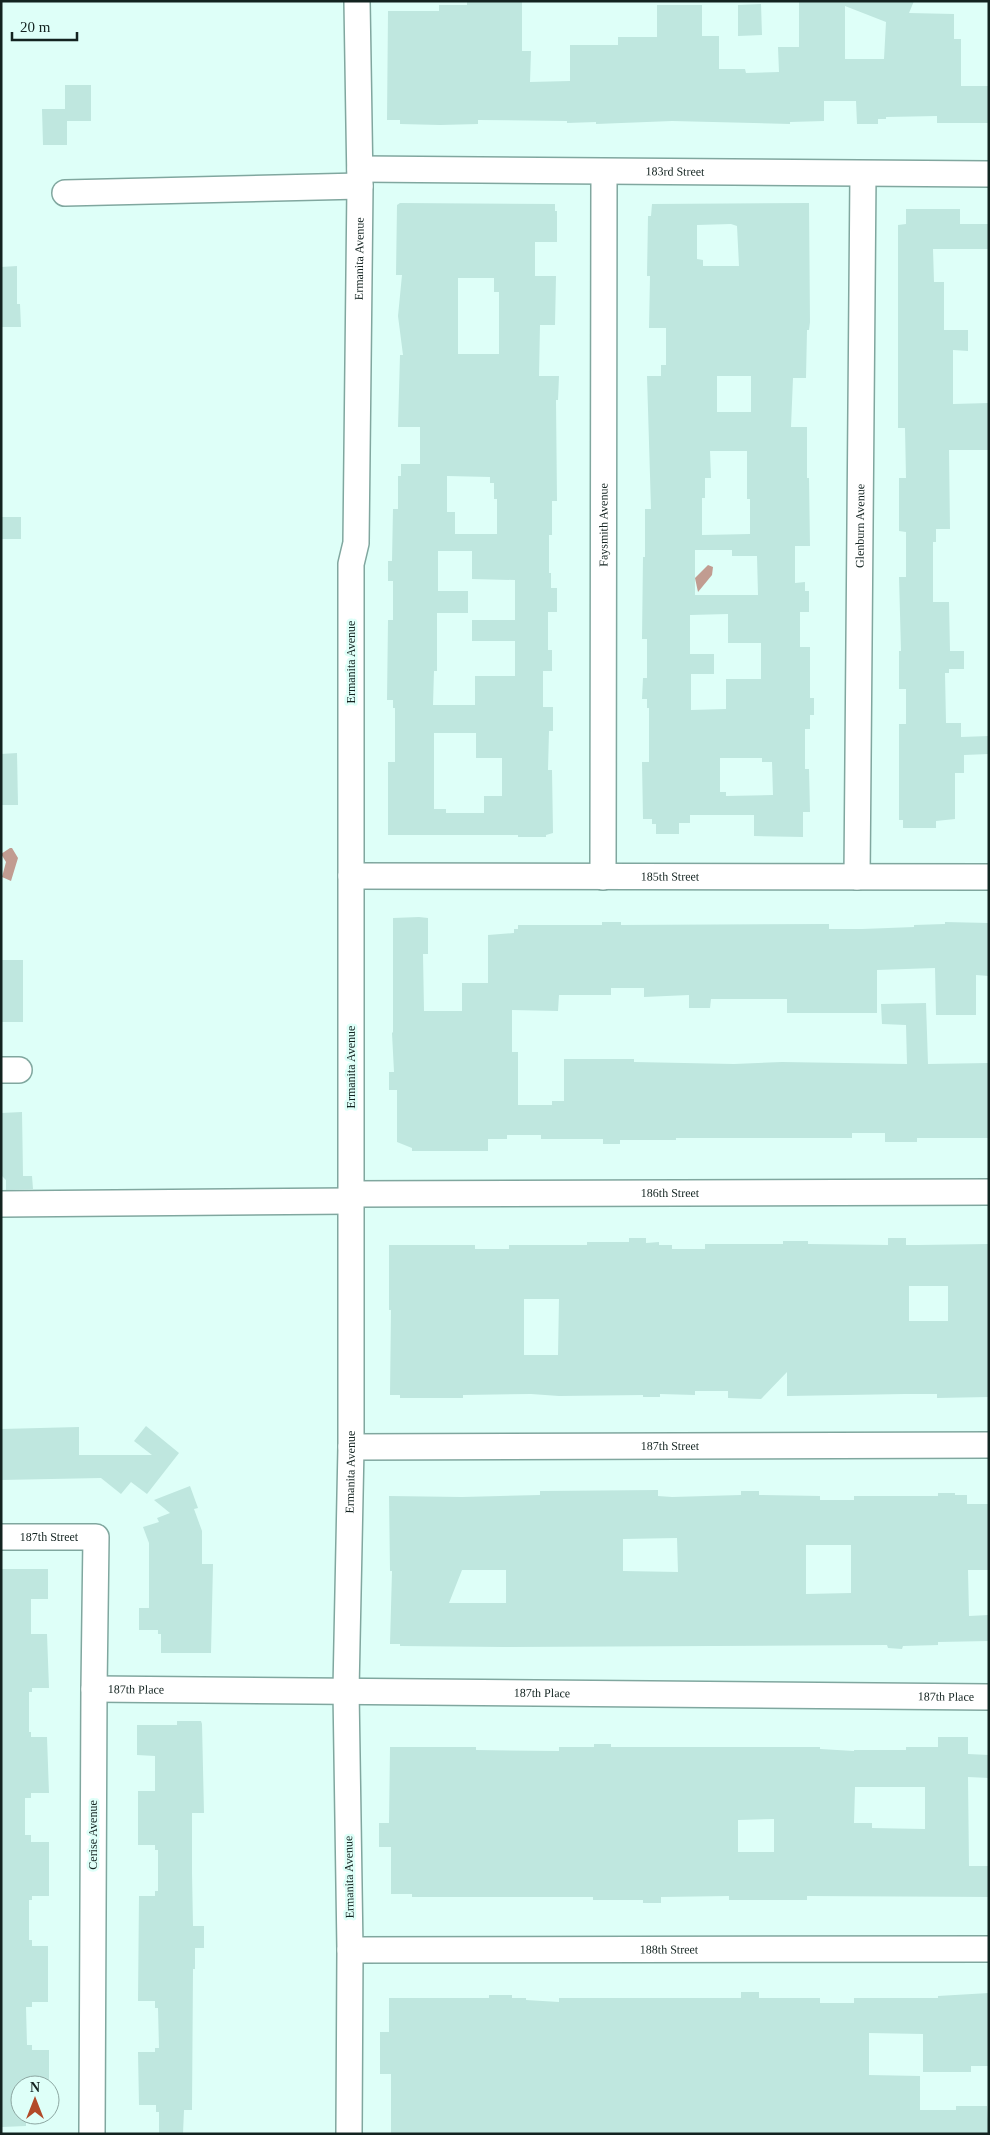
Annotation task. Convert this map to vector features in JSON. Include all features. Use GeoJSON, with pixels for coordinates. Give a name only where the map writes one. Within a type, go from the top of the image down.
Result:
{"type":"FeatureCollection","features":[{"type":"Feature","properties":{"kind":"street","name":"Ermanita Avenue"},"geometry":{"type":"LineString","coordinates":[[349,2134],[350,1950],[346,1690],[351,1447],[351,564],[356,542],[360,178],[357,1]]}},
{"type":"Feature","properties":{"kind":"street","name":"183rd Street"},"geometry":{"type":"LineString","coordinates":[[65,193],[214,191],[360,178],[604,173],[989,174]]}},
{"type":"Feature","properties":{"kind":"street","name":"Faysmith Avenue"},"geometry":{"type":"LineString","coordinates":[[603,877],[604,173]]}},
{"type":"Feature","properties":{"kind":"street","name":"Glenburn Avenue"},"geometry":{"type":"LineString","coordinates":[[857,877],[863,174]]}},
{"type":"Feature","properties":{"kind":"street","name":"185th Street"},"geometry":{"type":"LineString","coordinates":[[352,876],[989,877]]}},
{"type":"Feature","properties":{"kind":"street","name":"186th Street"},"geometry":{"type":"LineString","coordinates":[[1,1204],[351,1198],[989,1192]]}},
{"type":"Feature","properties":{"kind":"street","name":"187th Street"},"geometry":{"type":"LineString","coordinates":[[351,1447],[989,1445]]}},
{"type":"Feature","properties":{"kind":"street","name":"187th Street"},"geometry":{"type":"LineString","coordinates":[[1,1537],[96,1536]]}},
{"type":"Feature","properties":{"kind":"street","name":"Cerise Avenue"},"geometry":{"type":"LineString","coordinates":[[92,2134],[96,1536]]}},
{"type":"Feature","properties":{"kind":"street","name":"187th Place"},"geometry":{"type":"LineString","coordinates":[[94,1689],[989,1697]]}},
{"type":"Feature","properties":{"kind":"street","name":"188th Street"},"geometry":{"type":"LineString","coordinates":[[350,1950],[989,1949]]}},
{"type":"Feature","properties":{"kind":"shaded area"},"geometry":{"type":"Polygon","coordinates":[[[708,565],[713,567],[712,575],[698,592],[695,578],[708,565]]]}},
{"type":"Feature","properties":{"kind":"shaded area"},"geometry":{"type":"Polygon","coordinates":[[[12,848],[18,858],[11,881],[2,877],[6,862],[1,854],[12,848]]]}},
{"type":"Feature","properties":{"kind":"building"},"geometry":{"type":"Polygon","coordinates":[[[467,1],[522,1],[522,51],[531,51],[530,82],[570,81],[570,45],[618,45],[618,37],[657,37],[657,5],[702,5],[702,36],[719,36],[719,69],[745,69],[746,73],[779,72],[778,47],[799,47],[799,1],[914,1],[909,13],[954,14],[954,39],[961,39],[961,86],[989,86],[988,123],[937,123],[937,116],[886,117],[886,119],[878,119],[878,124],[857,124],[856,101],[824,101],[824,121],[790,122],[790,124],[672,121],[596,124],[596,122],[567,123],[567,121],[478,120],[478,124],[440,125],[400,124],[400,120],[387,120],[388,11],[439,11],[439,5],[467,5],[467,1]],[[845,6],[845,59],[884,59],[886,22],[845,6]]]}},
{"type":"Feature","properties":{"kind":"building"},"geometry":{"type":"Polygon","coordinates":[[[761,4],[762,35],[738,36],[738,5],[761,4]]]}},
{"type":"Feature","properties":{"kind":"building"},"geometry":{"type":"Polygon","coordinates":[[[65,85],[91,85],[91,121],[67,121],[67,145],[43,145],[42,109],[65,109],[65,85]]]}},
{"type":"Feature","properties":{"kind":"building"},"geometry":{"type":"Polygon","coordinates":[[[400,203],[555,204],[555,211],[557,211],[557,242],[535,242],[535,276],[556,276],[555,325],[540,325],[539,376],[559,376],[558,400],[556,400],[557,501],[552,501],[552,535],[549,535],[549,573],[551,573],[551,588],[557,588],[557,612],[548,612],[548,650],[552,650],[552,671],[543,671],[543,707],[553,707],[553,731],[549,731],[548,770],[552,770],[553,833],[546,835],[546,837],[518,837],[518,835],[388,835],[388,762],[395,762],[395,708],[393,708],[393,700],[387,700],[388,620],[393,620],[393,581],[388,581],[388,561],[392,561],[393,509],[398,509],[398,476],[401,476],[401,464],[420,464],[420,427],[398,427],[400,355],[403,355],[398,316],[402,275],[396,275],[397,205],[400,203]],[[458,278],[458,354],[499,354],[499,292],[494,292],[494,278],[458,278]],[[447,476],[447,512],[455,512],[455,534],[497,534],[497,499],[494,499],[494,483],[490,483],[490,477],[447,476]],[[438,551],[438,591],[468,591],[468,613],[437,613],[437,671],[434,671],[433,705],[475,705],[475,676],[515,676],[515,641],[472,641],[472,620],[515,620],[515,580],[472,579],[472,551],[438,551]],[[434,733],[434,809],[446,809],[446,813],[484,813],[484,796],[502,796],[502,758],[476,758],[476,733],[434,733]]]}},
{"type":"Feature","properties":{"kind":"building"},"geometry":{"type":"Polygon","coordinates":[[[809,203],[810,322],[809,330],[807,330],[806,378],[793,378],[791,427],[807,427],[807,478],[809,478],[810,546],[795,546],[795,583],[805,582],[805,591],[809,591],[809,612],[800,612],[800,647],[810,647],[810,698],[814,698],[814,715],[810,715],[810,729],[805,729],[805,769],[809,769],[810,812],[803,812],[803,837],[754,836],[754,815],[690,815],[690,823],[679,823],[679,834],[656,834],[656,824],[652,824],[652,819],[643,819],[642,762],[649,762],[649,708],[647,708],[647,699],[642,699],[643,678],[647,678],[647,639],[642,639],[645,509],[651,509],[647,376],[661,376],[661,365],[666,365],[666,328],[649,328],[650,276],[647,276],[648,216],[651,216],[652,204],[809,203]],[[731,224],[697,225],[697,259],[703,260],[703,266],[739,266],[737,226],[731,224]],[[717,376],[717,412],[751,412],[751,376],[717,376]],[[710,451],[711,478],[705,478],[705,498],[702,498],[702,535],[750,534],[750,499],[747,499],[747,451],[710,451]],[[695,550],[695,595],[758,595],[757,556],[732,556],[732,550],[695,550]],[[728,614],[690,615],[690,654],[714,654],[714,674],[691,674],[691,710],[726,709],[726,679],[761,679],[761,643],[728,643],[728,614]],[[720,758],[720,792],[726,792],[726,796],[773,795],[772,762],[762,762],[762,758],[720,758]]]}},
{"type":"Feature","properties":{"kind":"building"},"geometry":{"type":"Polygon","coordinates":[[[906,209],[960,209],[960,224],[989,224],[989,249],[933,249],[934,282],[944,282],[944,330],[968,330],[968,351],[953,350],[953,404],[989,403],[989,450],[949,450],[950,529],[936,529],[936,542],[933,542],[933,602],[949,602],[950,651],[964,651],[964,669],[949,669],[949,673],[945,673],[946,723],[961,723],[961,737],[989,736],[989,754],[964,755],[964,773],[955,773],[955,819],[936,821],[936,828],[903,828],[903,820],[899,820],[899,724],[906,724],[906,689],[899,689],[899,651],[901,651],[899,577],[906,577],[906,532],[899,531],[899,478],[906,478],[905,428],[898,428],[898,225],[906,224],[906,209]]]}},
{"type":"Feature","properties":{"kind":"building"},"geometry":{"type":"Polygon","coordinates":[[[17,266],[17,304],[20,304],[21,327],[1,327],[1,267],[17,266]]]}},
{"type":"Feature","properties":{"kind":"building"},"geometry":{"type":"Polygon","coordinates":[[[1,517],[21,517],[21,539],[1,539],[1,517]]]}},
{"type":"Feature","properties":{"kind":"building"},"geometry":{"type":"Polygon","coordinates":[[[17,753],[18,805],[1,805],[1,754],[17,753]]]}},
{"type":"Feature","properties":{"kind":"building"},"geometry":{"type":"Polygon","coordinates":[[[393,918],[428,918],[428,954],[423,954],[424,1011],[462,1011],[462,983],[488,983],[488,935],[514,933],[514,929],[518,929],[518,925],[602,925],[602,922],[621,922],[621,925],[829,924],[829,929],[862,929],[914,927],[914,925],[945,924],[945,922],[989,923],[989,976],[976,975],[976,1015],[936,1015],[935,968],[877,970],[877,1013],[787,1013],[787,999],[711,999],[710,1008],[689,1008],[689,995],[644,997],[644,988],[611,988],[611,995],[559,995],[558,1011],[512,1010],[512,1052],[518,1052],[518,1105],[552,1105],[552,1101],[564,1101],[564,1059],[634,1059],[634,1062],[734,1064],[782,1062],[907,1064],[906,1025],[882,1024],[881,1004],[926,1003],[928,1064],[989,1063],[989,1138],[917,1138],[917,1142],[885,1142],[885,1133],[852,1133],[852,1138],[676,1138],[676,1140],[620,1140],[620,1144],[603,1144],[603,1139],[541,1139],[541,1135],[507,1135],[507,1139],[488,1139],[488,1151],[412,1151],[412,1148],[397,1142],[397,1090],[389,1090],[389,1072],[394,1072],[392,1033],[393,918]]]}},
{"type":"Feature","properties":{"kind":"building"},"geometry":{"type":"Polygon","coordinates":[[[1,960],[23,960],[23,1022],[1,1022],[1,960]]]}},
{"type":"Feature","properties":{"kind":"building"},"geometry":{"type":"Polygon","coordinates":[[[22,1112],[23,1176],[32,1176],[33,1189],[6,1190],[6,1180],[1,1175],[1,1113],[22,1112]]]}},
{"type":"Feature","properties":{"kind":"building"},"geometry":{"type":"Polygon","coordinates":[[[629,1238],[646,1238],[646,1243],[659,1242],[659,1245],[672,1245],[672,1249],[705,1249],[705,1244],[783,1244],[783,1241],[808,1241],[808,1244],[888,1245],[888,1238],[906,1238],[906,1245],[989,1244],[989,1397],[937,1398],[937,1394],[787,1396],[787,1372],[761,1399],[728,1398],[728,1391],[695,1391],[695,1395],[660,1394],[660,1397],[643,1397],[643,1395],[559,1396],[531,1394],[463,1395],[463,1398],[400,1398],[400,1395],[390,1395],[391,1310],[389,1310],[389,1245],[475,1245],[475,1249],[509,1249],[509,1245],[587,1245],[587,1242],[629,1242],[629,1238]],[[909,1286],[909,1321],[948,1321],[948,1286],[909,1286]],[[524,1299],[524,1355],[558,1355],[559,1299],[524,1299]]]}},
{"type":"Feature","properties":{"kind":"building"},"geometry":{"type":"Polygon","coordinates":[[[146,1426],[179,1453],[147,1494],[131,1482],[121,1494],[101,1478],[1,1480],[1,1429],[79,1427],[79,1455],[152,1455],[134,1441],[146,1426]]]}},
{"type":"Feature","properties":{"kind":"building"},"geometry":{"type":"Polygon","coordinates":[[[190,1486],[198,1508],[194,1509],[202,1531],[202,1564],[213,1564],[211,1653],[161,1653],[161,1634],[158,1634],[158,1630],[139,1630],[139,1608],[149,1608],[149,1543],[143,1527],[159,1522],[157,1518],[170,1513],[154,1500],[190,1486]]]}},
{"type":"Feature","properties":{"kind":"building"},"geometry":{"type":"Polygon","coordinates":[[[658,1490],[658,1496],[672,1497],[741,1495],[741,1491],[759,1491],[759,1495],[820,1496],[820,1500],[854,1500],[854,1496],[938,1496],[938,1493],[967,1495],[967,1504],[989,1504],[989,1570],[968,1570],[969,1616],[989,1615],[989,1641],[938,1642],[938,1645],[903,1646],[902,1649],[888,1648],[887,1645],[504,1647],[400,1646],[400,1644],[390,1644],[392,1571],[390,1571],[389,1496],[540,1495],[540,1491],[658,1490]],[[677,1538],[623,1539],[623,1571],[678,1572],[677,1538]],[[806,1545],[806,1594],[851,1593],[851,1545],[806,1545]],[[462,1570],[449,1603],[506,1603],[506,1570],[462,1570]]]}},
{"type":"Feature","properties":{"kind":"building"},"geometry":{"type":"Polygon","coordinates":[[[1,1569],[48,1569],[48,1599],[31,1599],[31,1634],[47,1634],[49,1688],[32,1688],[32,1692],[29,1692],[29,1732],[31,1732],[31,1737],[47,1737],[49,1793],[31,1793],[31,1798],[25,1798],[25,1835],[31,1835],[31,1842],[49,1842],[49,1896],[32,1896],[32,1900],[29,1900],[29,1940],[32,1940],[32,1946],[48,1946],[48,2002],[32,2002],[32,2007],[26,2007],[27,2045],[32,2045],[32,2050],[49,2050],[49,2075],[10,2075],[10,2125],[26,2126],[2,2127],[1,1569]]]}},
{"type":"Feature","properties":{"kind":"building"},"geometry":{"type":"Polygon","coordinates":[[[177,1721],[201,1721],[202,1724],[204,1813],[192,1813],[192,1873],[193,1926],[204,1926],[204,1948],[195,1948],[195,1969],[193,1969],[192,2110],[184,2110],[183,2134],[159,2134],[159,2112],[156,2112],[156,2105],[139,2105],[138,2052],[155,2052],[155,2048],[159,2048],[158,2008],[155,2008],[155,2001],[138,2001],[139,1896],[155,1896],[155,1891],[158,1891],[158,1850],[155,1850],[155,1845],[138,1845],[138,1791],[155,1791],[155,1756],[137,1755],[137,1725],[177,1725],[177,1721]]]}},
{"type":"Feature","properties":{"kind":"building"},"geometry":{"type":"Polygon","coordinates":[[[938,1737],[968,1737],[968,1754],[989,1755],[989,1778],[968,1777],[969,1866],[989,1866],[989,1897],[807,1896],[807,1900],[729,1900],[729,1896],[661,1897],[661,1903],[643,1903],[643,1900],[593,1900],[593,1897],[412,1897],[412,1894],[391,1894],[391,1847],[379,1847],[379,1823],[389,1823],[390,1747],[476,1747],[476,1750],[559,1751],[559,1747],[594,1747],[594,1744],[611,1744],[611,1747],[820,1747],[820,1749],[854,1751],[906,1750],[906,1747],[938,1747],[938,1737]],[[855,1787],[854,1823],[872,1823],[872,1828],[925,1829],[925,1787],[855,1787]],[[774,1819],[738,1820],[738,1852],[774,1852],[774,1819]]]}},
{"type":"Feature","properties":{"kind":"building"},"geometry":{"type":"Polygon","coordinates":[[[741,1992],[759,1992],[759,1998],[820,1998],[820,2003],[854,2003],[854,1998],[938,1998],[938,1996],[989,1993],[989,2066],[971,2066],[971,2072],[923,2072],[923,2034],[869,2033],[869,2075],[920,2076],[920,2110],[956,2110],[956,2106],[987,2106],[989,2134],[391,2134],[391,2074],[380,2074],[380,2032],[389,2032],[389,1998],[489,1998],[489,1995],[512,1995],[512,1998],[559,2002],[559,1998],[741,1998],[741,1992]]]}}]}
